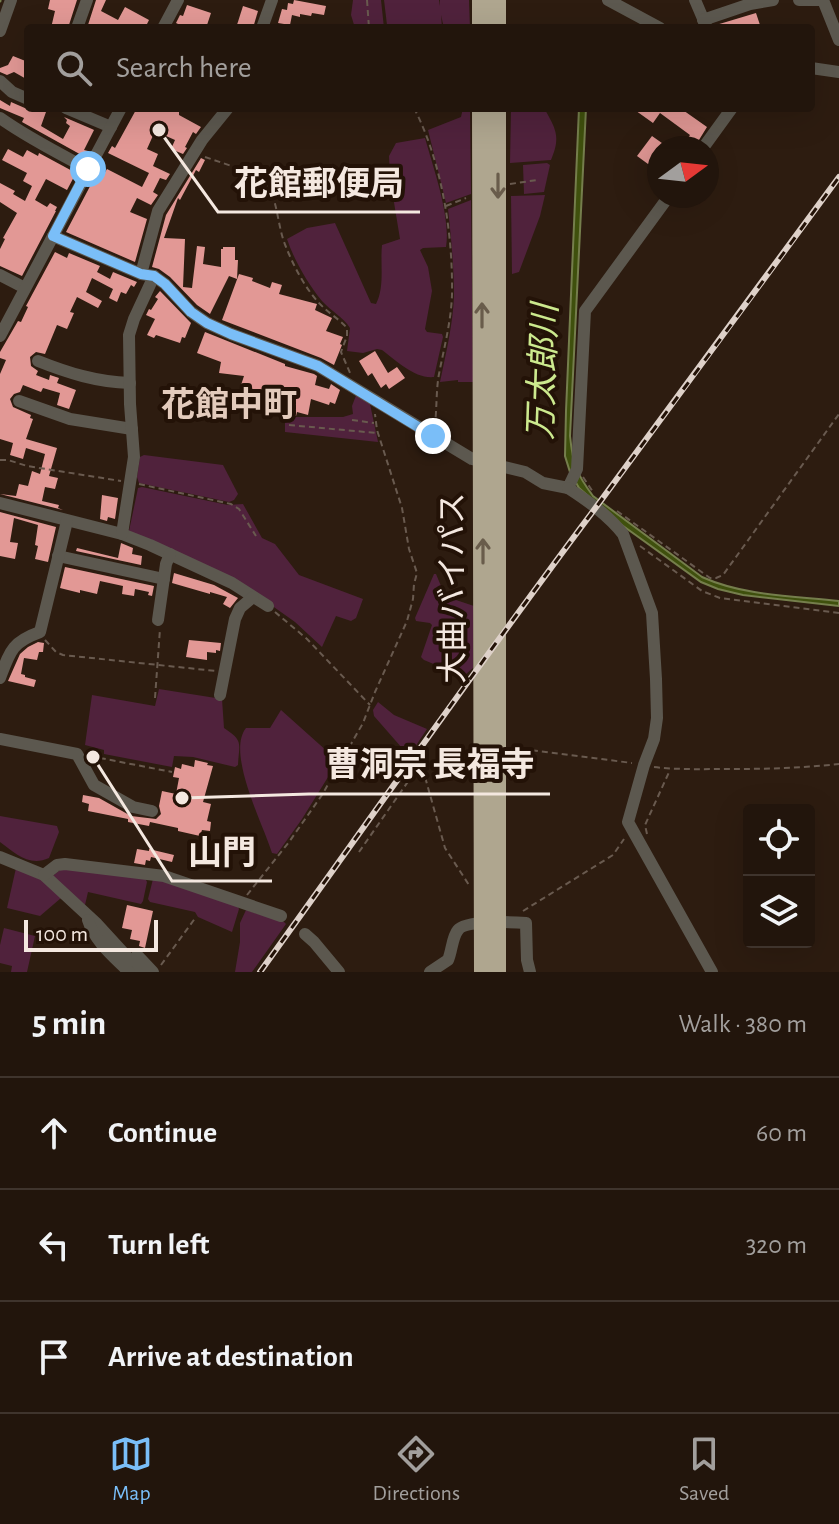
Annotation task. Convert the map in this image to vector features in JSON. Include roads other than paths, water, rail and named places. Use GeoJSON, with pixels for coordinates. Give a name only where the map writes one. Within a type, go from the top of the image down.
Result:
{"type":"FeatureCollection","features":[{"type":"Feature","properties":{"kind":"highway"},"geometry":{"type":"LineString","coordinates":[[481,0],[481,24]]}},
{"type":"Feature","properties":{"kind":"highway"},"geometry":{"type":"LineString","coordinates":[[497,0],[497,24]]}},
{"type":"Feature","properties":{"kind":"highway","name":"大曲バイパス"},"geometry":{"type":"LineString","coordinates":[[481,112],[490,393]]}},
{"type":"Feature","properties":{"kind":"highway","name":"大曲バイパス"},"geometry":{"type":"LineString","coordinates":[[490,968],[490,393],[497,112]]}},
{"type":"Feature","properties":{"kind":"street"},"geometry":{"type":"LineString","coordinates":[[0,31],[11,0]]}},
{"type":"Feature","properties":{"kind":"street"},"geometry":{"type":"LineString","coordinates":[[78,24],[87,0]]}},
{"type":"Feature","properties":{"kind":"street"},"geometry":{"type":"LineString","coordinates":[[165,24],[178,0]]}},
{"type":"Feature","properties":{"kind":"street"},"geometry":{"type":"LineString","coordinates":[[263,24],[272,0]]}},
{"type":"Feature","properties":{"kind":"street"},"geometry":{"type":"LineString","coordinates":[[608,0],[653,24]]}},
{"type":"Feature","properties":{"kind":"street"},"geometry":{"type":"LineString","coordinates":[[695,0],[705,24],[750,4],[773,0]]}},
{"type":"Feature","properties":{"kind":"street"},"geometry":{"type":"LineString","coordinates":[[799,0],[824,0],[839,40]]}},
{"type":"Feature","properties":{"kind":"street"},"geometry":{"type":"LineString","coordinates":[[815,69],[839,72]]}},
{"type":"Feature","properties":{"kind":"street"},"geometry":{"type":"LineString","coordinates":[[0,81],[24,97]]}},
{"type":"Feature","properties":{"kind":"street"},"geometry":{"type":"LineString","coordinates":[[75,112],[111,127]]}},
{"type":"Feature","properties":{"kind":"street"},"geometry":{"type":"LineString","coordinates":[[0,336],[119,112]]}},
{"type":"Feature","properties":{"kind":"street"},"geometry":{"type":"LineString","coordinates":[[122,534],[134,457],[129,335],[148,275],[158,211],[195,151],[225,112]]}},
{"type":"Feature","properties":{"kind":"street"},"geometry":{"type":"LineString","coordinates":[[712,136],[729,112]]}},
{"type":"Feature","properties":{"kind":"street"},"geometry":{"type":"LineString","coordinates":[[0,118],[46,148],[88,169]]}},
{"type":"Feature","properties":{"kind":"street"},"geometry":{"type":"LineString","coordinates":[[660,208],[585,311],[574,475],[585,499],[623,534],[652,613],[657,718],[654,739],[628,822],[712,972]]}},
{"type":"Feature","properties":{"kind":"street"},"geometry":{"type":"LineString","coordinates":[[53,236],[165,284],[191,312],[207,323],[318,366],[472,459],[525,472],[543,483],[574,475]]}},
{"type":"Feature","properties":{"kind":"street"},"geometry":{"type":"LineString","coordinates":[[0,275],[25,288]]}},
{"type":"Feature","properties":{"kind":"street"},"geometry":{"type":"LineString","coordinates":[[38,361],[93,380],[130,383]]}},
{"type":"Feature","properties":{"kind":"street"},"geometry":{"type":"LineString","coordinates":[[19,401],[70,419],[132,429]]}},
{"type":"Feature","properties":{"kind":"street"},"geometry":{"type":"LineString","coordinates":[[0,503],[122,534],[232,583],[268,606]]}},
{"type":"Feature","properties":{"kind":"street"},"geometry":{"type":"LineString","coordinates":[[0,678],[11,649],[22,638],[40,632],[67,521]]}},
{"type":"Feature","properties":{"kind":"street"},"geometry":{"type":"LineString","coordinates":[[158,620],[170,554]]}},
{"type":"Feature","properties":{"kind":"street"},"geometry":{"type":"LineString","coordinates":[[58,556],[164,579]]}},
{"type":"Feature","properties":{"kind":"street"},"geometry":{"type":"LineString","coordinates":[[220,695],[235,619],[240,608],[253,597]]}},
{"type":"Feature","properties":{"kind":"street"},"geometry":{"type":"LineString","coordinates":[[0,739],[76,753],[94,785],[133,807],[152,811]]}},
{"type":"Feature","properties":{"kind":"street"},"geometry":{"type":"LineString","coordinates":[[0,857],[44,875],[141,972]]}},
{"type":"Feature","properties":{"kind":"street"},"geometry":{"type":"LineString","coordinates":[[44,875],[57,865],[65,864],[148,873],[281,916]]}},
{"type":"Feature","properties":{"kind":"street"},"geometry":{"type":"LineString","coordinates":[[86,914],[100,943],[129,972]]}},
{"type":"Feature","properties":{"kind":"street"},"geometry":{"type":"LineString","coordinates":[[86,914],[104,922],[154,972]]}},
{"type":"Feature","properties":{"kind":"street"},"geometry":{"type":"LineString","coordinates":[[430,972],[448,960],[460,927],[516,922],[526,923],[530,972]]}},
{"type":"Feature","properties":{"kind":"street"},"geometry":{"type":"LineString","coordinates":[[305,934],[339,972]]}},
{"type":"Feature","properties":{"kind":"railway"},"geometry":{"type":"LineString","coordinates":[[260,972],[507,628],[839,177]]}},
{"type":"Feature","properties":{"kind":"place","name":"花館郵便局"},"geometry":{"type":"Point","coordinates":[159,130]}},
{"type":"Feature","properties":{"kind":"place","name":"山門"},"geometry":{"type":"Point","coordinates":[93,757]}},
{"type":"Feature","properties":{"kind":"place","name":"曹洞宗 長福寺"},"geometry":{"type":"Point","coordinates":[182,798]}},
{"type":"Feature","properties":{"kind":"district","name":"花館中町"},"geometry":{"type":"Point","coordinates":[229,406]}},
{"type":"Feature","properties":{"kind":"water label","name":"万太郎川"},"geometry":{"type":"Point","coordinates":[544,372]}}]}
